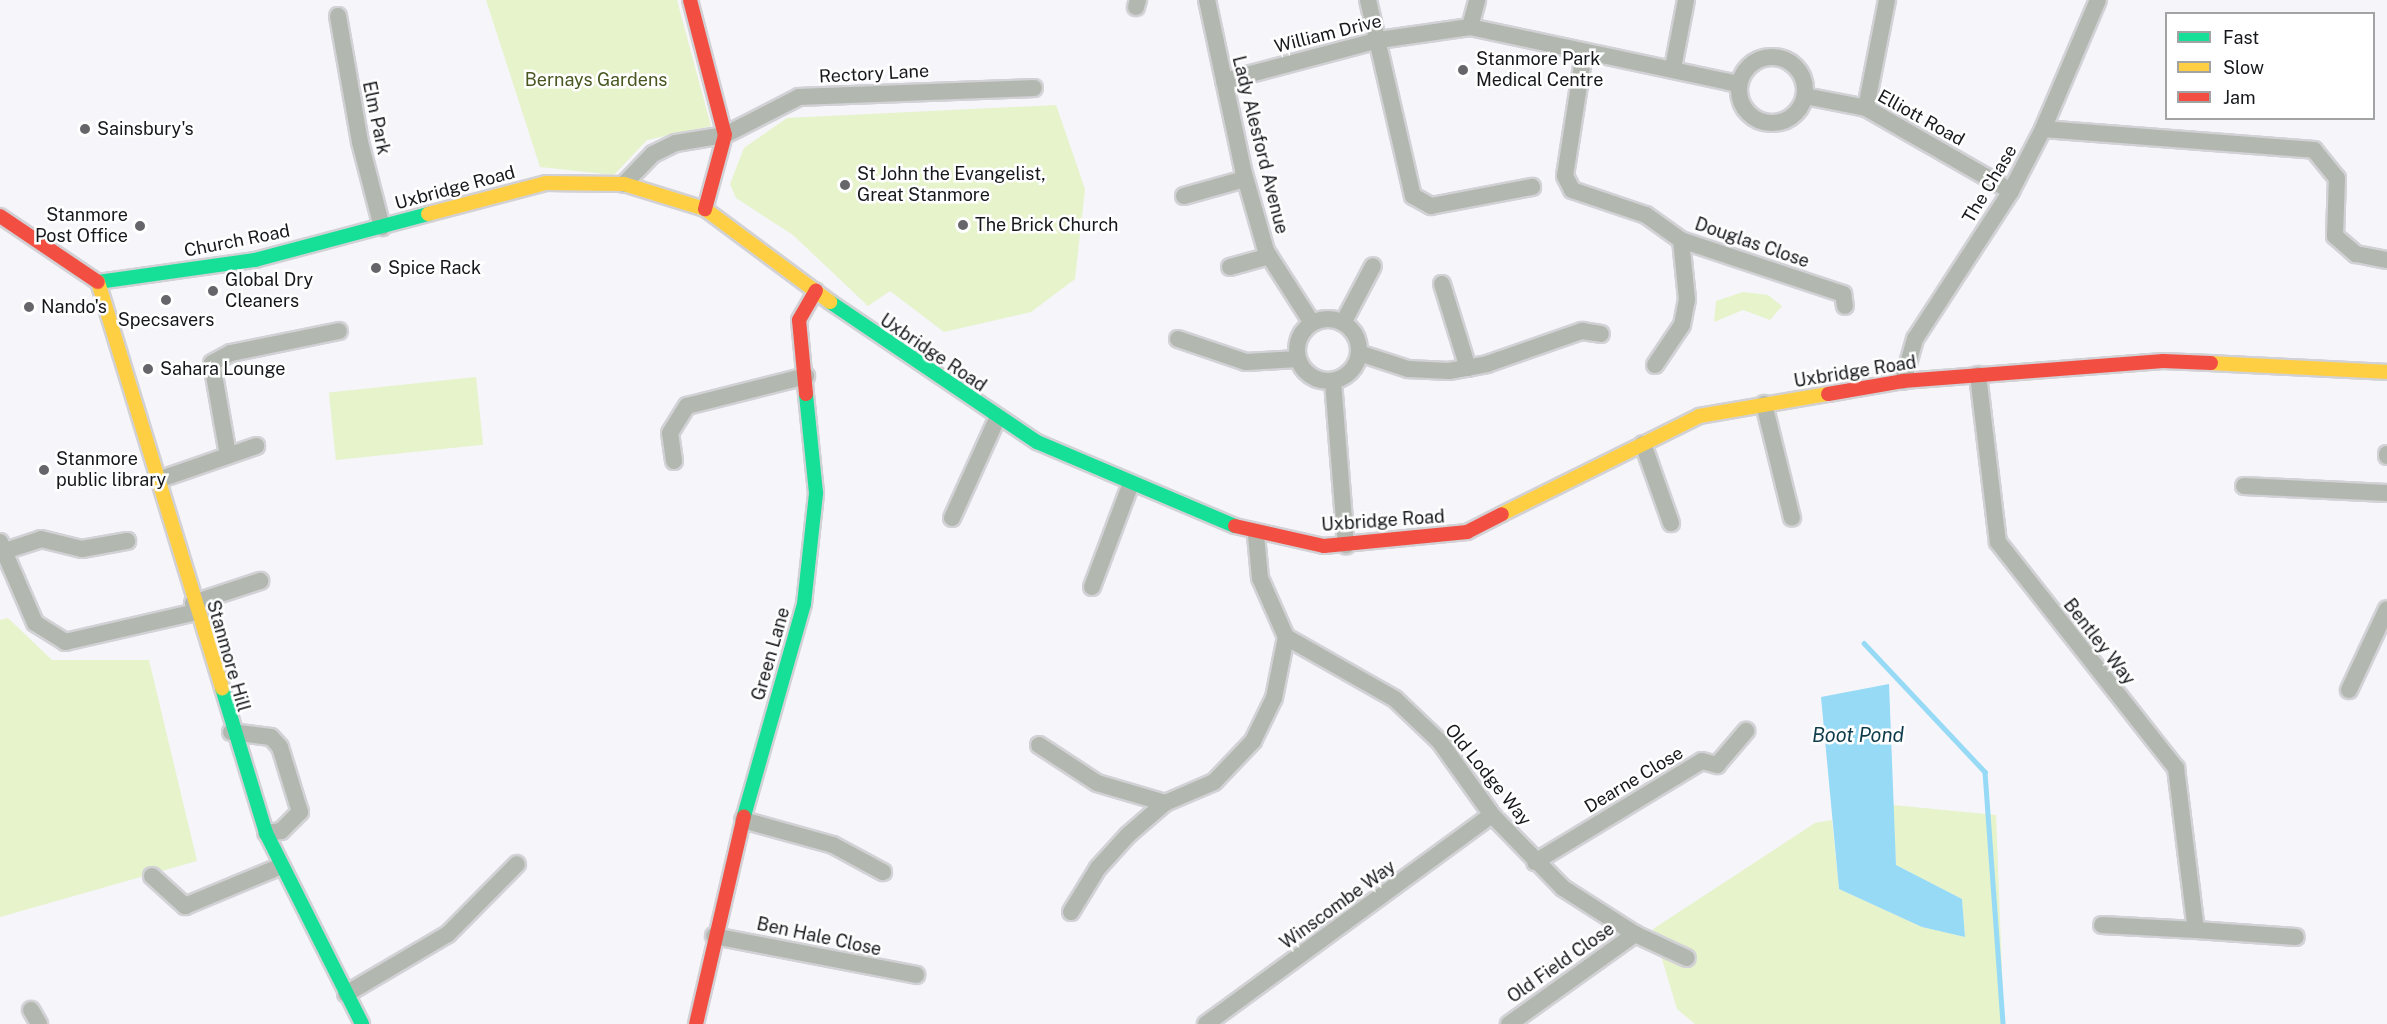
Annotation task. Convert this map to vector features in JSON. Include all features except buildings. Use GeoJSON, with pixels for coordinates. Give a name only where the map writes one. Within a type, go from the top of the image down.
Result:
{"type":"FeatureCollection","features":[{"type":"Feature","properties":{"kind":"main road"},"geometry":{"type":"LineString","coordinates":[[690,0],[724,135],[705,209]]}},
{"type":"Feature","properties":{"kind":"main road","name":"Uxbridge Road"},"geometry":{"type":"LineString","coordinates":[[382,227],[546,183],[624,184],[705,209],[997,419],[1130,486],[1256,535],[1346,545],[1467,532],[1699,416],[1764,404],[1903,381],[2163,361],[2387,372]]}},
{"type":"Feature","properties":{"kind":"main road"},"geometry":{"type":"LineString","coordinates":[[0,216],[98,282]]}},
{"type":"Feature","properties":{"kind":"main road","name":"Church Road"},"geometry":{"type":"LineString","coordinates":[[98,282],[255,260],[382,227]]}},
{"type":"Feature","properties":{"kind":"main road","name":"Stanmore Hill"},"geometry":{"type":"LineString","coordinates":[[98,282],[231,732],[266,833],[279,867],[346,994],[358,1023]]}},
{"type":"Feature","properties":{"kind":"main road","name":"Green Lane"},"geometry":{"type":"LineString","coordinates":[[696,1024],[714,936],[743,820],[804,603],[816,493],[800,320],[816,290]]}},
{"type":"Feature","properties":{"kind":"street","name":"Lady Alesford Avenue"},"geometry":{"type":"LineString","coordinates":[[1206,0],[1245,179],[1270,256],[1312,323]]}},
{"type":"Feature","properties":{"kind":"street"},"geometry":{"type":"LineString","coordinates":[[1368,0],[1413,196],[1431,206],[1532,187]]}},
{"type":"Feature","properties":{"kind":"street"},"geometry":{"type":"LineString","coordinates":[[1470,27],[1477,0]]}},
{"type":"Feature","properties":{"kind":"street"},"geometry":{"type":"LineString","coordinates":[[1673,68],[1686,0]]}},
{"type":"Feature","properties":{"kind":"street"},"geometry":{"type":"LineString","coordinates":[[1866,108],[1887,0]]}},
{"type":"Feature","properties":{"kind":"street","name":"The Chase"},"geometry":{"type":"LineString","coordinates":[[1903,381],[1915,339],[2011,191],[2043,129],[2098,0]]}},
{"type":"Feature","properties":{"kind":"street","name":"Elm Park"},"geometry":{"type":"LineString","coordinates":[[338,16],[360,142],[382,227]]}},
{"type":"Feature","properties":{"kind":"street","name":"William Drive"},"geometry":{"type":"LineString","coordinates":[[1224,81],[1378,40],[1470,27],[1584,53]]}},
{"type":"Feature","properties":{"kind":"street"},"geometry":{"type":"LineString","coordinates":[[1584,53],[1673,68],[1739,84]]}},
{"type":"Feature","properties":{"kind":"street","name":"Douglas Close"},"geometry":{"type":"LineString","coordinates":[[1584,53],[1564,176],[1572,190],[1646,215],[1682,240],[1843,294],[1845,306]]}},
{"type":"Feature","properties":{"kind":"street"},"geometry":{"type":"LineString","coordinates":[[1779,58],[1798,70],[1805,96],[1794,116],[1768,124],[1748,113],[1739,84],[1751,64],[1779,58]]}},
{"type":"Feature","properties":{"kind":"street","name":"Rectory Lane"},"geometry":{"type":"LineString","coordinates":[[624,184],[653,154],[676,144],[724,135],[798,97],[1034,88]]}},
{"type":"Feature","properties":{"kind":"street","name":"Elliott Road"},"geometry":{"type":"LineString","coordinates":[[1805,96],[1866,108],[2011,191]]}},
{"type":"Feature","properties":{"kind":"street"},"geometry":{"type":"LineString","coordinates":[[2043,129],[2314,150],[2337,178],[2335,236],[2356,254],[2387,260]]}},
{"type":"Feature","properties":{"kind":"street"},"geometry":{"type":"LineString","coordinates":[[1184,196],[1245,179]]}},
{"type":"Feature","properties":{"kind":"street"},"geometry":{"type":"LineString","coordinates":[[1654,365],[1682,325],[1688,270],[1682,240]]}},
{"type":"Feature","properties":{"kind":"street"},"geometry":{"type":"LineString","coordinates":[[1230,267],[1270,256]]}},
{"type":"Feature","properties":{"kind":"street"},"geometry":{"type":"LineString","coordinates":[[1343,323],[1373,266]]}},
{"type":"Feature","properties":{"kind":"street"},"geometry":{"type":"LineString","coordinates":[[1442,284],[1468,368]]}},
{"type":"Feature","properties":{"kind":"street"},"geometry":{"type":"LineString","coordinates":[[1312,323],[1343,323],[1357,338],[1359,353],[1353,369],[1333,381],[1312,377],[1298,359],[1298,341],[1312,323]]}},
{"type":"Feature","properties":{"kind":"street"},"geometry":{"type":"LineString","coordinates":[[228,454],[212,363],[231,353],[339,331]]}},
{"type":"Feature","properties":{"kind":"street"},"geometry":{"type":"LineString","coordinates":[[1359,353],[1407,369],[1468,368],[1582,331],[1601,333]]}},
{"type":"Feature","properties":{"kind":"street"},"geometry":{"type":"LineString","coordinates":[[1178,339],[1246,362],[1298,359]]}},
{"type":"Feature","properties":{"kind":"street","name":"Bentley Way"},"geometry":{"type":"LineString","coordinates":[[1978,375],[1998,542],[2176,768],[2196,930]]}},
{"type":"Feature","properties":{"kind":"street"},"geometry":{"type":"LineString","coordinates":[[674,461],[670,433],[687,406],[806,376]]}},
{"type":"Feature","properties":{"kind":"street"},"geometry":{"type":"LineString","coordinates":[[1333,381],[1346,545]]}},
{"type":"Feature","properties":{"kind":"street"},"geometry":{"type":"LineString","coordinates":[[1764,404],[1792,518]]}},
{"type":"Feature","properties":{"kind":"street"},"geometry":{"type":"LineString","coordinates":[[952,518],[997,419]]}},
{"type":"Feature","properties":{"kind":"street"},"geometry":{"type":"LineString","coordinates":[[1643,444],[1671,523]]}},
{"type":"Feature","properties":{"kind":"street"},"geometry":{"type":"LineString","coordinates":[[158,480],[256,446]]}},
{"type":"Feature","properties":{"kind":"street"},"geometry":{"type":"LineString","coordinates":[[1092,587],[1130,486]]}},
{"type":"Feature","properties":{"kind":"street"},"geometry":{"type":"LineString","coordinates":[[2244,486],[2387,493]]}},
{"type":"Feature","properties":{"kind":"street"},"geometry":{"type":"LineString","coordinates":[[1071,912],[1098,868],[1165,803],[1215,782],[1254,741],[1274,698],[1286,637],[1260,578],[1256,535]]}},
{"type":"Feature","properties":{"kind":"street"},"geometry":{"type":"LineString","coordinates":[[127,541],[82,549],[41,539],[4,546],[35,623],[65,642],[195,608],[260,581]]}},
{"type":"Feature","properties":{"kind":"street"},"geometry":{"type":"LineString","coordinates":[[2349,690],[2387,609]]}},
{"type":"Feature","properties":{"kind":"street","name":"Old Lodge Way"},"geometry":{"type":"LineString","coordinates":[[1286,637],[1395,699],[1440,742],[1492,815],[1535,862],[1563,888],[1635,934],[1687,958]]}},
{"type":"Feature","properties":{"kind":"street","name":"Dearne Close"},"geometry":{"type":"LineString","coordinates":[[1535,862],[1702,761],[1717,765],[1746,731]]}},
{"type":"Feature","properties":{"kind":"street"},"geometry":{"type":"LineString","coordinates":[[231,732],[271,737],[280,747],[300,812],[281,831],[266,833]]}},
{"type":"Feature","properties":{"kind":"street"},"geometry":{"type":"LineString","coordinates":[[1039,745],[1098,783],[1165,803]]}},
{"type":"Feature","properties":{"kind":"street","name":"Winscombe Way"},"geometry":{"type":"LineString","coordinates":[[1206,1024],[1492,815]]}},
{"type":"Feature","properties":{"kind":"street"},"geometry":{"type":"LineString","coordinates":[[743,820],[834,845],[883,872]]}},
{"type":"Feature","properties":{"kind":"street"},"geometry":{"type":"LineString","coordinates":[[346,994],[448,934],[517,864]]}},
{"type":"Feature","properties":{"kind":"street"},"geometry":{"type":"LineString","coordinates":[[152,876],[185,906],[279,867]]}},
{"type":"Feature","properties":{"kind":"street"},"geometry":{"type":"LineString","coordinates":[[2102,925],[2196,930],[2223,935],[2296,937]]}},
{"type":"Feature","properties":{"kind":"street","name":"Old Field Close"},"geometry":{"type":"LineString","coordinates":[[1509,1024],[1635,934]]}},
{"type":"Feature","properties":{"kind":"street","name":"Ben Hale Close"},"geometry":{"type":"LineString","coordinates":[[714,936],[916,975]]}},
{"type":"Feature","properties":{"kind":"green space","name":"Bernays Gardens"},"geometry":{"type":"Polygon","coordinates":[[[486,0],[677,0],[711,126],[647,140],[614,175],[540,167],[486,0]]]}},
{"type":"Feature","properties":{"kind":"green space"},"geometry":{"type":"Polygon","coordinates":[[[1056,105],[1085,189],[1075,279],[1031,312],[944,332],[890,291],[868,306],[793,235],[736,198],[730,184],[744,148],[787,118],[1056,105]]]}},
{"type":"Feature","properties":{"kind":"green space"},"geometry":{"type":"Polygon","coordinates":[[[1743,292],[1768,295],[1782,306],[1770,320],[1743,310],[1714,322],[1716,301],[1743,292]]]}},
{"type":"Feature","properties":{"kind":"green space"},"geometry":{"type":"Polygon","coordinates":[[[476,377],[483,445],[336,460],[329,392],[476,377]]]}},
{"type":"Feature","properties":{"kind":"green space"},"geometry":{"type":"Polygon","coordinates":[[[8,618],[52,660],[149,660],[197,861],[0,917],[0,620],[8,618]]]}},
{"type":"Feature","properties":{"kind":"green space"},"geometry":{"type":"Polygon","coordinates":[[[1893,805],[1996,815],[2004,1024],[1695,1024],[1677,1009],[1653,929],[1815,823],[1832,820],[1839,889],[1922,927],[1965,937],[1962,899],[1896,865],[1893,805]]]}},
{"type":"Feature","properties":{"kind":"water","name":"Boot Pond"},"geometry":{"type":"Polygon","coordinates":[[[1889,684],[1896,865],[1962,899],[1965,937],[1922,927],[1839,889],[1821,697],[1889,684]]]}},
{"type":"Feature","properties":{"kind":"waterway"},"geometry":{"type":"LineString","coordinates":[[1864,643],[1985,772],[2003,1024]]}},
{"type":"Feature","properties":{"kind":"traffic: fast"},"geometry":{"type":"LineString","coordinates":[[98,282],[255,260],[428,214]]}},
{"type":"Feature","properties":{"kind":"traffic: fast"},"geometry":{"type":"LineString","coordinates":[[830,302],[1037,442],[1235,526]]}},
{"type":"Feature","properties":{"kind":"traffic: fast"},"geometry":{"type":"LineString","coordinates":[[744,816],[804,604],[816,493],[806,394]]}},
{"type":"Feature","properties":{"kind":"traffic: fast"},"geometry":{"type":"LineString","coordinates":[[222,688],[266,833],[362,1024]]}},
{"type":"Feature","properties":{"kind":"traffic: slow"},"geometry":{"type":"LineString","coordinates":[[428,214],[546,183],[624,184],[705,209],[830,302]]}},
{"type":"Feature","properties":{"kind":"traffic: slow"},"geometry":{"type":"LineString","coordinates":[[98,282],[222,688]]}},
{"type":"Feature","properties":{"kind":"traffic: slow"},"geometry":{"type":"LineString","coordinates":[[2211,363],[2387,372]]}},
{"type":"Feature","properties":{"kind":"traffic: slow"},"geometry":{"type":"LineString","coordinates":[[1502,514],[1699,416],[1828,394]]}},
{"type":"Feature","properties":{"kind":"traffic: jam"},"geometry":{"type":"LineString","coordinates":[[690,0],[725,135],[705,209]]}},
{"type":"Feature","properties":{"kind":"traffic: jam"},"geometry":{"type":"LineString","coordinates":[[0,216],[98,282]]}},
{"type":"Feature","properties":{"kind":"traffic: jam"},"geometry":{"type":"LineString","coordinates":[[806,394],[799,320],[816,290]]}},
{"type":"Feature","properties":{"kind":"traffic: jam"},"geometry":{"type":"LineString","coordinates":[[1828,394],[1903,381],[2163,361],[2211,363]]}},
{"type":"Feature","properties":{"kind":"traffic: jam"},"geometry":{"type":"LineString","coordinates":[[1235,526],[1324,546],[1467,532],[1502,514]]}},
{"type":"Feature","properties":{"kind":"traffic: jam"},"geometry":{"type":"LineString","coordinates":[[696,1024],[744,816]]}},
{"type":"Feature","properties":{"kind":"place","name":"Stanmore Park Medical Centre"},"geometry":{"type":"Point","coordinates":[1463,70]}},
{"type":"Feature","properties":{"kind":"place","name":"Sainsbury's"},"geometry":{"type":"Point","coordinates":[85,129]}},
{"type":"Feature","properties":{"kind":"place","name":"St John the Evangelist, Great Stanmore"},"geometry":{"type":"Point","coordinates":[845,185]}},
{"type":"Feature","properties":{"kind":"place","name":"The Brick Church"},"geometry":{"type":"Point","coordinates":[963,225]}},
{"type":"Feature","properties":{"kind":"place","name":"Stanmore Post Office"},"geometry":{"type":"Point","coordinates":[140,226]}},
{"type":"Feature","properties":{"kind":"place","name":"Spice Rack"},"geometry":{"type":"Point","coordinates":[376,268]}},
{"type":"Feature","properties":{"kind":"place","name":"Global Dry Cleaners"},"geometry":{"type":"Point","coordinates":[213,291]}},
{"type":"Feature","properties":{"kind":"place","name":"Specsavers"},"geometry":{"type":"Point","coordinates":[166,300]}},
{"type":"Feature","properties":{"kind":"place","name":"Nando's"},"geometry":{"type":"Point","coordinates":[29,307]}},
{"type":"Feature","properties":{"kind":"place","name":"Sahara Lounge"},"geometry":{"type":"Point","coordinates":[148,369]}},
{"type":"Feature","properties":{"kind":"place","name":"Stanmore public library"},"geometry":{"type":"Point","coordinates":[44,470]}}]}
